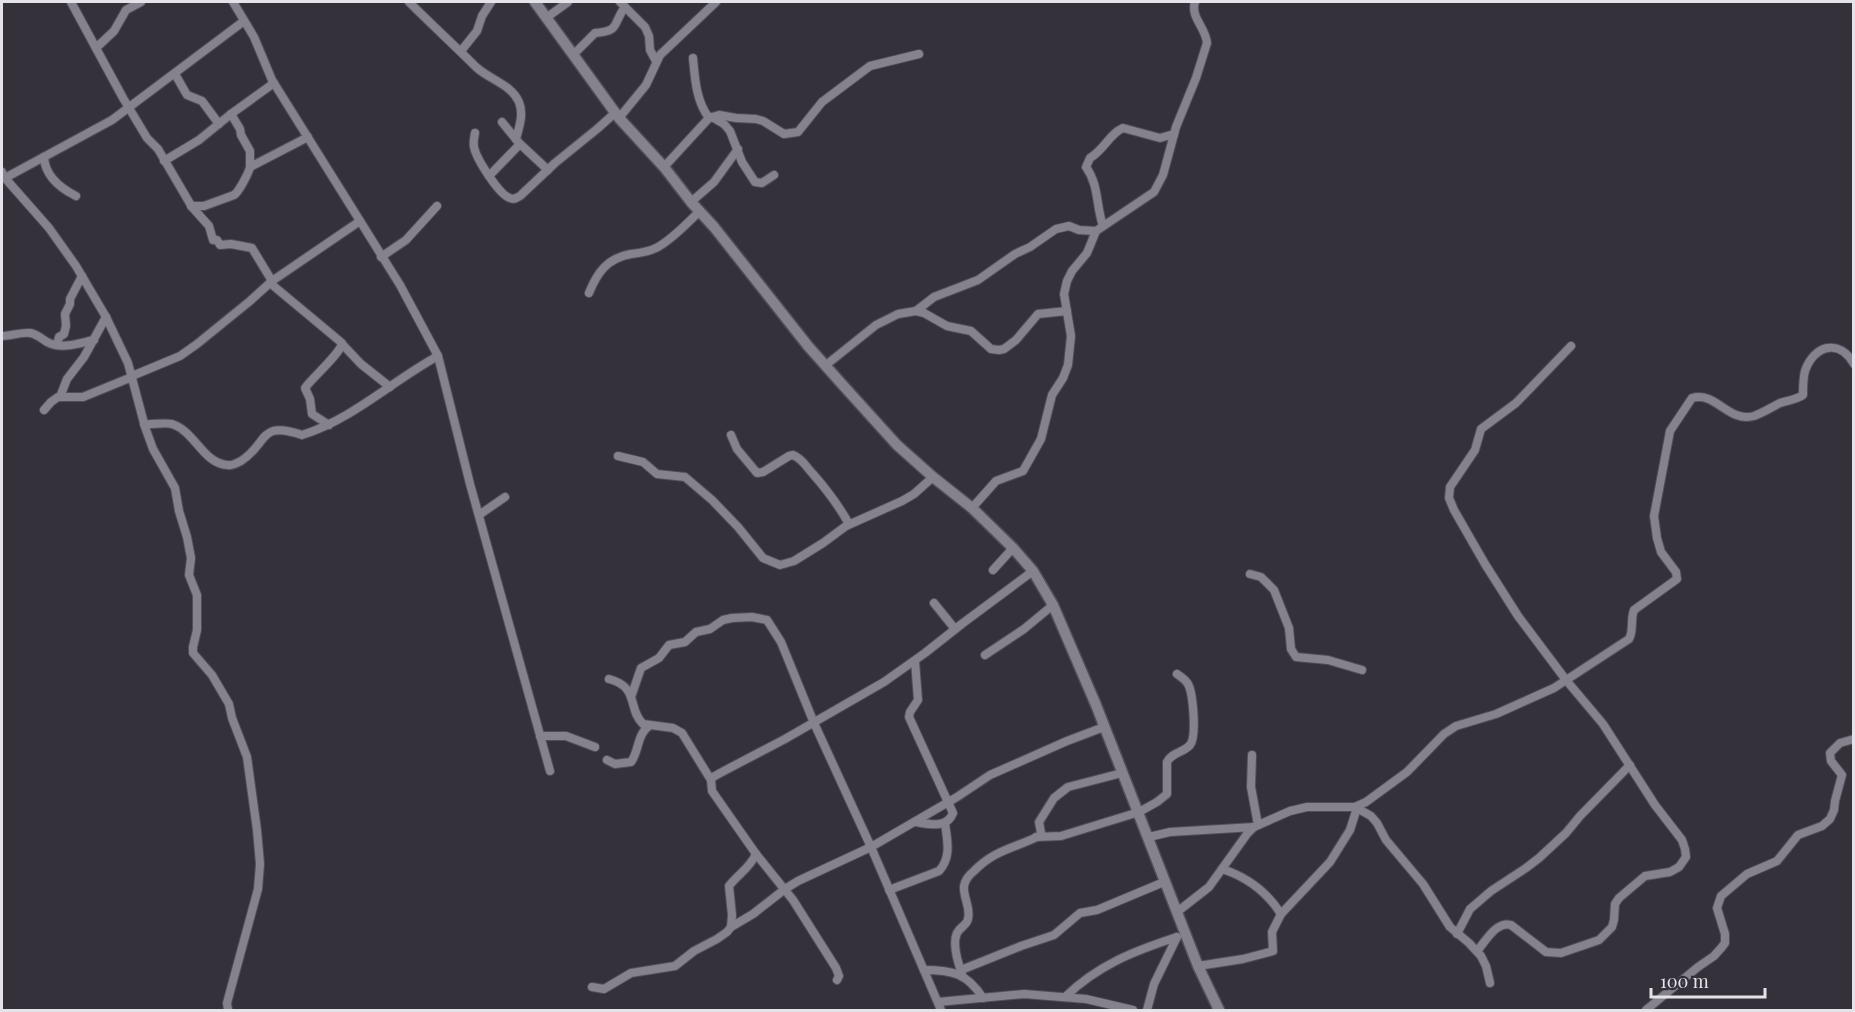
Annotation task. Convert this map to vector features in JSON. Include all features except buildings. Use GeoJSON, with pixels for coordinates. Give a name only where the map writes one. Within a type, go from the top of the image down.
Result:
{"type":"FeatureCollection","features":[{"type":"Feature","properties":{"kind":"street"},"geometry":{"type":"LineString","coordinates":[[71,2],[123,98],[147,138],[158,149],[191,206],[206,223],[213,240],[217,240],[219,245],[231,244],[252,249],[271,282],[336,336],[361,364],[390,387]]}},
{"type":"Feature","properties":{"kind":"street"},"geometry":{"type":"LineString","coordinates":[[96,48],[114,31],[126,10],[141,2]]}},
{"type":"Feature","properties":{"kind":"street"},"geometry":{"type":"LineString","coordinates":[[233,2],[254,37],[274,83],[400,285],[438,356],[479,515],[550,771]]}},
{"type":"Feature","properties":{"kind":"street"},"geometry":{"type":"LineString","coordinates":[[409,2],[478,69],[508,87],[518,100],[522,120],[518,141],[489,176]]}},
{"type":"Feature","properties":{"kind":"street"},"geometry":{"type":"LineString","coordinates":[[461,51],[477,31],[482,16],[491,2]]}},
{"type":"Feature","properties":{"kind":"street"},"geometry":{"type":"LineString","coordinates":[[535,2],[617,116],[664,167],[725,240],[808,346],[897,445],[972,508],[1034,571],[1053,605],[1096,705],[1177,912],[1180,932],[1219,1011]]}},
{"type":"Feature","properties":{"kind":"street"},"geometry":{"type":"LineString","coordinates":[[546,18],[568,2]]}},
{"type":"Feature","properties":{"kind":"street"},"geometry":{"type":"LineString","coordinates":[[475,133],[473,144],[476,154],[489,176],[509,198],[514,199],[520,196],[548,170],[617,116],[646,85],[656,61],[666,49],[716,2]]}},
{"type":"Feature","properties":{"kind":"street"},"geometry":{"type":"LineString","coordinates":[[916,311],[934,297],[978,280],[1056,229],[1069,226],[1079,231],[1096,231],[1154,192],[1163,175],[1174,134],[1207,43],[1207,37],[1193,10],[1195,2]]}},
{"type":"Feature","properties":{"kind":"street"},"geometry":{"type":"LineString","coordinates":[[573,56],[592,35],[609,31],[615,26],[622,4]]}},
{"type":"Feature","properties":{"kind":"street"},"geometry":{"type":"LineString","coordinates":[[622,4],[648,32],[650,48],[656,61]]}},
{"type":"Feature","properties":{"kind":"street"},"geometry":{"type":"LineString","coordinates":[[228,1011],[242,945],[250,924],[259,883],[259,854],[247,757],[229,704],[212,675],[194,653],[198,602],[196,588],[189,575],[191,558],[175,488],[153,449],[128,363],[106,316],[50,228],[3,175],[44,157],[112,120],[244,21]]}},
{"type":"Feature","properties":{"kind":"street"},"geometry":{"type":"LineString","coordinates":[[664,167],[711,118],[719,115],[756,118],[784,134],[798,132],[822,102],[870,66],[919,54]]}},
{"type":"Feature","properties":{"kind":"street"},"geometry":{"type":"LineString","coordinates":[[693,58],[698,95],[703,109],[711,118],[727,126],[746,168],[757,183],[766,181],[774,175]]}},
{"type":"Feature","properties":{"kind":"street"},"geometry":{"type":"LineString","coordinates":[[175,74],[187,95],[201,101],[219,124]]}},
{"type":"Feature","properties":{"kind":"street"},"geometry":{"type":"LineString","coordinates":[[164,161],[199,140],[274,83]]}},
{"type":"Feature","properties":{"kind":"street"},"geometry":{"type":"LineString","coordinates":[[123,98],[137,101]]}},
{"type":"Feature","properties":{"kind":"street"},"geometry":{"type":"LineString","coordinates":[[191,206],[204,206],[234,195],[248,174],[250,151],[231,114]]}},
{"type":"Feature","properties":{"kind":"street"},"geometry":{"type":"LineString","coordinates":[[502,122],[548,170]]}},
{"type":"Feature","properties":{"kind":"street"},"geometry":{"type":"LineString","coordinates":[[1104,226],[1098,209],[1096,185],[1086,167],[1087,162],[1100,153],[1114,134],[1123,128],[1160,138],[1174,134]]}},
{"type":"Feature","properties":{"kind":"street"},"geometry":{"type":"LineString","coordinates":[[250,167],[308,137]]}},
{"type":"Feature","properties":{"kind":"street"},"geometry":{"type":"LineString","coordinates":[[691,202],[714,182],[738,149]]}},
{"type":"Feature","properties":{"kind":"street"},"geometry":{"type":"LineString","coordinates":[[44,157],[48,174],[66,191],[76,196]]}},
{"type":"Feature","properties":{"kind":"street"},"geometry":{"type":"LineString","coordinates":[[381,257],[406,240],[437,206]]}},
{"type":"Feature","properties":{"kind":"street"},"geometry":{"type":"LineString","coordinates":[[588,293],[596,276],[614,259],[658,247],[673,237],[700,211]]}},
{"type":"Feature","properties":{"kind":"street"},"geometry":{"type":"LineString","coordinates":[[44,410],[55,398],[83,397],[180,356],[212,333],[271,282],[360,221]]}},
{"type":"Feature","properties":{"kind":"street"},"geometry":{"type":"LineString","coordinates":[[972,508],[996,482],[1023,471],[1037,448],[1052,395],[1068,365],[1071,336],[1064,294],[1067,281],[1090,248],[1096,231]]}},
{"type":"Feature","properties":{"kind":"street"},"geometry":{"type":"LineString","coordinates":[[57,345],[59,337],[64,334],[65,314],[70,299],[82,276]]}},
{"type":"Feature","properties":{"kind":"street"},"geometry":{"type":"LineString","coordinates":[[826,365],[886,319],[898,314],[916,311],[924,313],[947,326],[971,331],[992,349],[1004,350],[1016,340],[1038,314],[1067,311]]}},
{"type":"Feature","properties":{"kind":"street"},"geometry":{"type":"LineString","coordinates":[[60,397],[67,379],[94,340],[106,316]]}},
{"type":"Feature","properties":{"kind":"street"},"geometry":{"type":"LineString","coordinates":[[2,336],[30,333],[57,345],[76,345],[94,340]]}},
{"type":"Feature","properties":{"kind":"street"},"geometry":{"type":"LineString","coordinates":[[329,425],[312,414],[310,399],[305,388],[343,345]]}},
{"type":"Feature","properties":{"kind":"street"},"geometry":{"type":"LineString","coordinates":[[1477,951],[1497,927],[1507,924],[1512,925],[1546,952],[1561,953],[1599,940],[1612,927],[1615,904],[1619,898],[1646,876],[1670,872],[1679,867],[1686,857],[1682,840],[1655,805],[1603,724],[1566,680],[1518,616],[1454,510],[1449,494],[1450,488],[1475,450],[1481,429],[1516,403],[1570,346]]}},
{"type":"Feature","properties":{"kind":"street"},"geometry":{"type":"LineString","coordinates":[[1177,912],[1203,893],[1246,834],[1256,826],[1290,811],[1307,807],[1356,807],[1366,802],[1407,772],[1444,734],[1456,726],[1497,714],[1554,688],[1629,639],[1632,636],[1634,610],[1677,579],[1677,572],[1661,552],[1654,516],[1670,431],[1691,399],[1704,396],[1733,414],[1742,417],[1754,416],[1783,402],[1800,398],[1803,395],[1804,374],[1808,365],[1823,348],[1838,348],[1848,354],[1854,364]]}},
{"type":"Feature","properties":{"kind":"street"},"geometry":{"type":"LineString","coordinates":[[144,424],[176,426],[194,439],[206,454],[228,465],[239,462],[252,453],[268,433],[284,430],[302,435],[329,425],[390,387],[417,367],[438,356]]}},
{"type":"Feature","properties":{"kind":"street"},"geometry":{"type":"LineString","coordinates":[[731,435],[736,449],[757,473],[793,455],[800,459],[828,491],[849,524]]}},
{"type":"Feature","properties":{"kind":"street"},"geometry":{"type":"LineString","coordinates":[[618,456],[643,462],[657,474],[685,477],[712,500],[764,558],[780,565],[794,561],[849,524],[902,501],[914,494],[933,477]]}},
{"type":"Feature","properties":{"kind":"street"},"geometry":{"type":"LineString","coordinates":[[479,515],[505,497]]}},
{"type":"Feature","properties":{"kind":"street"},"geometry":{"type":"LineString","coordinates":[[993,570],[1013,548]]}},
{"type":"Feature","properties":{"kind":"street"},"geometry":{"type":"LineString","coordinates":[[711,780],[884,682],[1034,571]]}},
{"type":"Feature","properties":{"kind":"street"},"geometry":{"type":"LineString","coordinates":[[1250,574],[1261,577],[1274,590],[1288,628],[1291,649],[1296,657],[1328,660],[1362,670]]}},
{"type":"Feature","properties":{"kind":"street"},"geometry":{"type":"LineString","coordinates":[[934,603],[955,629]]}},
{"type":"Feature","properties":{"kind":"street"},"geometry":{"type":"LineString","coordinates":[[985,655],[1024,629],[1053,605]]}},
{"type":"Feature","properties":{"kind":"street"},"geometry":{"type":"LineString","coordinates":[[631,697],[641,668],[659,658],[669,645],[685,642],[696,632],[710,629],[723,620],[752,617],[766,620],[794,673],[941,1011]]}},
{"type":"Feature","properties":{"kind":"street"},"geometry":{"type":"LineString","coordinates":[[915,661],[918,700],[909,717],[949,801],[953,816],[939,825],[915,822]]}},
{"type":"Feature","properties":{"kind":"street"},"geometry":{"type":"LineString","coordinates":[[1036,837],[1061,836],[1139,812],[1167,794],[1167,762],[1169,758],[1189,746],[1193,738],[1191,694],[1187,683],[1177,674]]}},
{"type":"Feature","properties":{"kind":"street"},"geometry":{"type":"LineString","coordinates":[[609,679],[622,684],[631,697],[637,718],[643,724],[673,728],[682,733],[711,780],[712,791],[756,854],[785,889],[836,968],[839,976],[837,980]]}},
{"type":"Feature","properties":{"kind":"street"},"geometry":{"type":"LineString","coordinates":[[607,760],[622,764],[631,762],[642,734],[649,726]]}},
{"type":"Feature","properties":{"kind":"street"},"geometry":{"type":"LineString","coordinates":[[592,987],[604,989],[631,973],[675,966],[694,951],[717,939],[731,927],[753,914],[785,889],[806,877],[871,847],[990,775],[1104,727]]}},
{"type":"Feature","properties":{"kind":"street"},"geometry":{"type":"LineString","coordinates":[[540,736],[566,736],[596,747]]}},
{"type":"Feature","properties":{"kind":"street"},"geometry":{"type":"LineString","coordinates":[[1646,1011],[1722,947],[1725,934],[1717,908],[1721,896],[1747,874],[1777,861],[1798,835],[1822,826],[1830,819],[1842,776],[1831,761],[1830,753],[1840,743],[1854,739]]}},
{"type":"Feature","properties":{"kind":"street"},"geometry":{"type":"LineString","coordinates":[[1252,754],[1251,787],[1256,826]]}},
{"type":"Feature","properties":{"kind":"street"},"geometry":{"type":"LineString","coordinates":[[1457,934],[1470,909],[1491,891],[1539,858],[1566,833],[1630,765]]}},
{"type":"Feature","properties":{"kind":"street"},"geometry":{"type":"LineString","coordinates":[[983,998],[961,972],[955,942],[958,930],[968,922],[969,912],[964,888],[967,877],[995,854],[1041,833],[1038,822],[1059,793],[1068,787],[1122,772]]}},
{"type":"Feature","properties":{"kind":"street"},"geometry":{"type":"LineString","coordinates":[[1198,966],[1273,950],[1272,932],[1281,914],[1329,862],[1350,830],[1356,807]]}},
{"type":"Feature","properties":{"kind":"street"},"geometry":{"type":"LineString","coordinates":[[1356,807],[1371,816],[1377,823],[1386,840],[1423,884],[1450,927],[1477,951],[1484,961],[1490,983]]}},
{"type":"Feature","properties":{"kind":"street"},"geometry":{"type":"LineString","coordinates":[[889,890],[942,868],[948,855],[945,823]]}},
{"type":"Feature","properties":{"kind":"street"},"geometry":{"type":"LineString","coordinates":[[1149,837],[1170,832],[1256,826]]}},
{"type":"Feature","properties":{"kind":"street"},"geometry":{"type":"LineString","coordinates":[[731,927],[729,886],[749,867],[756,854]]}},
{"type":"Feature","properties":{"kind":"street"},"geometry":{"type":"LineString","coordinates":[[1222,869],[1238,875],[1267,894],[1281,914]]}},
{"type":"Feature","properties":{"kind":"street"},"geometry":{"type":"LineString","coordinates":[[924,970],[961,972],[1021,946],[1049,937],[1080,914],[1097,910],[1164,882]]}},
{"type":"Feature","properties":{"kind":"street"},"geometry":{"type":"LineString","coordinates":[[1065,997],[1085,978],[1124,956],[1180,932]]}},
{"type":"Feature","properties":{"kind":"street"},"geometry":{"type":"LineString","coordinates":[[1148,1011],[1154,984],[1180,932]]}},
{"type":"Feature","properties":{"kind":"street"},"geometry":{"type":"LineString","coordinates":[[938,1002],[1024,993],[1086,999],[1133,1011]]}}]}
